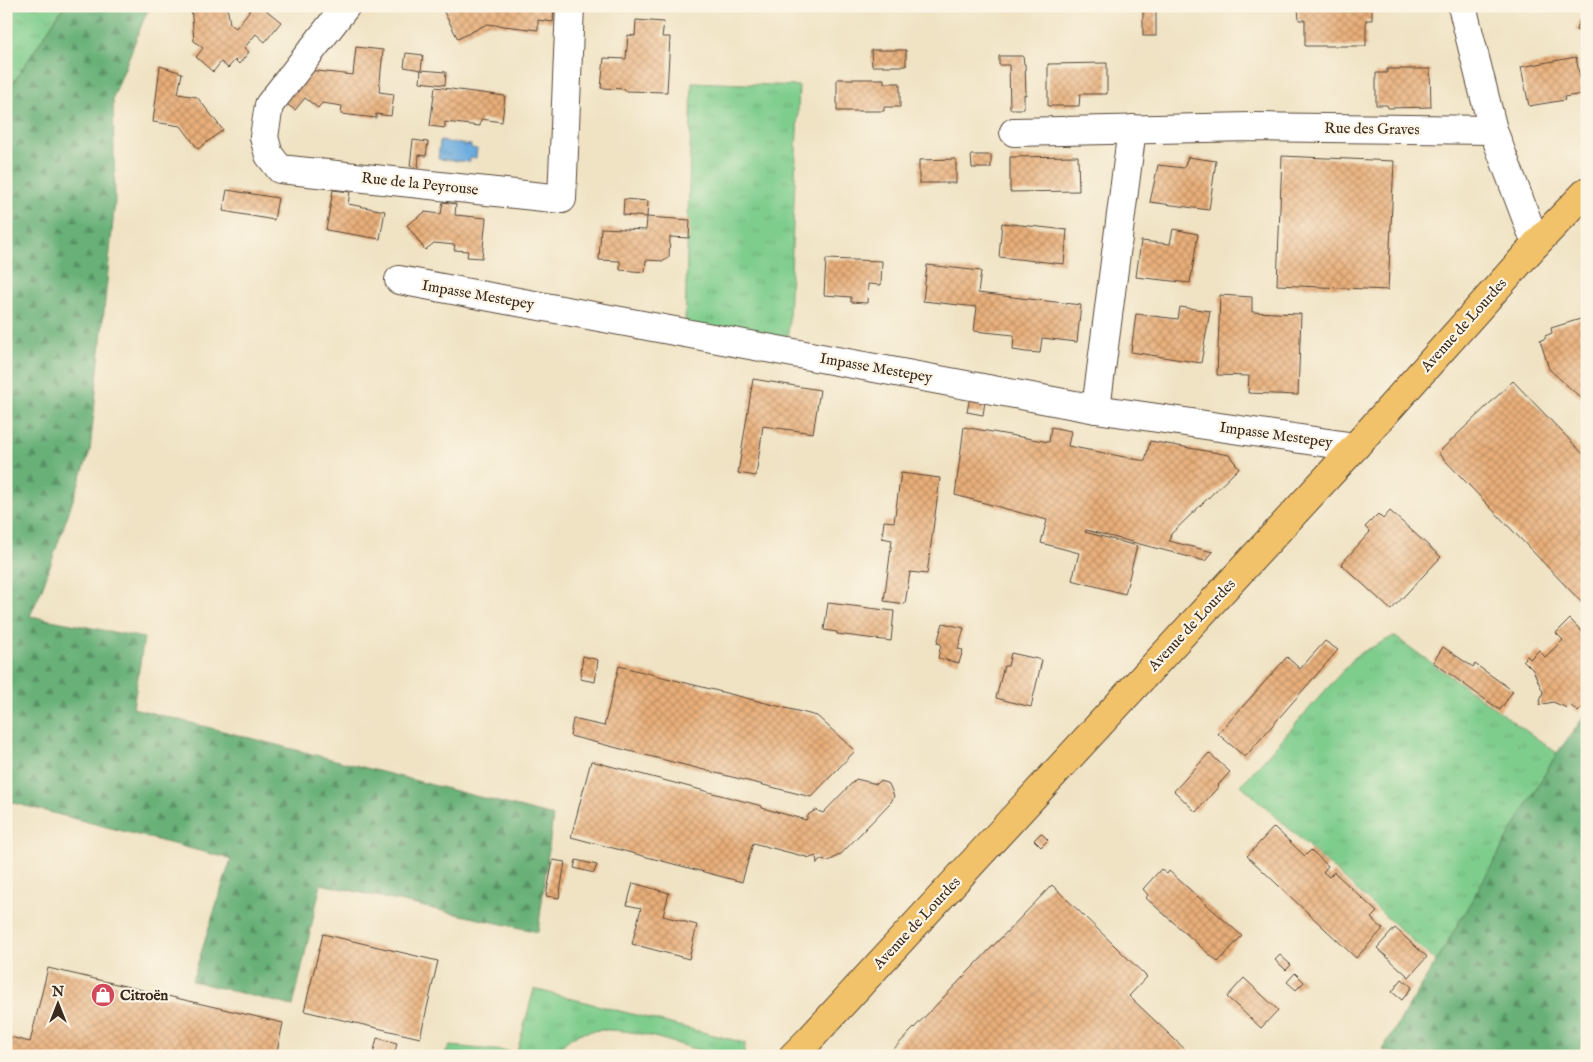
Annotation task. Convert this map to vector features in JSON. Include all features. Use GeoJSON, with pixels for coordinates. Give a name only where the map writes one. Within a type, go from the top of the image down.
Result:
{"type":"FeatureCollection","features":[{"type":"Feature","properties":{"kind":"main road","name":"Avenue de Lourdes"},"geometry":{"type":"LineString","coordinates":[[793,1056],[1355,447],[1536,244],[1587,191]]}},
{"type":"Feature","properties":{"kind":"street","name":"Rue de la Peyrouse"},"geometry":{"type":"LineString","coordinates":[[346,6],[269,105],[264,137],[269,155],[280,169],[562,199],[570,6]]}},
{"type":"Feature","properties":{"kind":"street"},"geometry":{"type":"LineString","coordinates":[[1462,6],[1493,130],[1536,244]]}},
{"type":"Feature","properties":{"kind":"street","name":"Rue des Graves"},"geometry":{"type":"LineString","coordinates":[[1014,132],[1251,127],[1493,130]]}},
{"type":"Feature","properties":{"kind":"street"},"geometry":{"type":"LineString","coordinates":[[1096,408],[1132,129]]}},
{"type":"Feature","properties":{"kind":"street","name":"Impasse Mestepey"},"geometry":{"type":"LineString","coordinates":[[399,280],[1096,408],[1355,447]]}},
{"type":"Feature","properties":{"kind":"green space"},"geometry":{"type":"Polygon","coordinates":[[[6,6],[64,6],[6,94],[6,6]]]}},
{"type":"Feature","properties":{"kind":"green space"},"geometry":{"type":"Polygon","coordinates":[[[64,6],[152,6],[146,14],[113,98],[115,201],[90,451],[42,589],[30,616],[144,638],[133,708],[553,816],[538,932],[321,884],[293,1006],[192,981],[231,859],[6,801],[6,94],[64,6]]]}},
{"type":"Feature","properties":{"kind":"green space"},"geometry":{"type":"Polygon","coordinates":[[[692,82],[799,86],[788,340],[685,324],[692,82]]]}},
{"type":"Feature","properties":{"kind":"green space"},"geometry":{"type":"Polygon","coordinates":[[[1394,636],[1557,753],[1436,962],[1241,785],[1357,655],[1394,636]]]}},
{"type":"Feature","properties":{"kind":"green space"},"geometry":{"type":"Polygon","coordinates":[[[1587,713],[1587,1056],[1405,1056],[1382,1050],[1436,962],[1557,753],[1587,713]]]}},
{"type":"Feature","properties":{"kind":"green space"},"geometry":{"type":"Polygon","coordinates":[[[534,989],[745,1043],[744,1056],[708,1056],[708,1053],[642,1034],[608,1030],[591,1031],[576,1035],[567,1041],[554,1056],[445,1054],[450,1046],[517,1052],[534,989]]]}},
{"type":"Feature","properties":{"kind":"water"},"geometry":{"type":"Polygon","coordinates":[[[440,141],[471,145],[471,148],[477,149],[476,158],[470,157],[470,162],[438,159],[440,141]]]}},
{"type":"Feature","properties":{"kind":"building"},"geometry":{"type":"Polygon","coordinates":[[[191,6],[227,6],[230,24],[236,28],[253,6],[261,6],[281,22],[265,42],[256,34],[244,48],[249,52],[239,64],[235,60],[228,68],[221,62],[213,72],[196,57],[203,48],[194,41],[191,6]]]}},
{"type":"Feature","properties":{"kind":"building"},"geometry":{"type":"Polygon","coordinates":[[[456,6],[554,6],[553,22],[538,20],[538,30],[487,24],[458,39],[444,12],[456,6]]]}},
{"type":"Feature","properties":{"kind":"building"},"geometry":{"type":"Polygon","coordinates":[[[780,6],[800,6],[800,10],[780,9],[780,6]]]}},
{"type":"Feature","properties":{"kind":"building"},"geometry":{"type":"Polygon","coordinates":[[[1143,7],[1156,7],[1156,36],[1143,36],[1143,7]]]}},
{"type":"Feature","properties":{"kind":"building"},"geometry":{"type":"Polygon","coordinates":[[[1298,7],[1372,7],[1372,20],[1366,20],[1366,46],[1305,46],[1305,20],[1299,20],[1298,7]]]}},
{"type":"Feature","properties":{"kind":"building"},"geometry":{"type":"Polygon","coordinates":[[[636,20],[664,22],[662,37],[670,37],[667,92],[625,91],[625,89],[601,88],[604,58],[626,59],[628,35],[635,36],[636,20]]]}},
{"type":"Feature","properties":{"kind":"building"},"geometry":{"type":"Polygon","coordinates":[[[1580,20],[1587,22],[1587,34],[1576,30],[1580,20]]]}},
{"type":"Feature","properties":{"kind":"building"},"geometry":{"type":"Polygon","coordinates":[[[356,47],[383,50],[379,92],[394,94],[391,116],[376,114],[376,118],[341,114],[342,106],[322,103],[318,108],[305,98],[295,110],[284,102],[308,70],[353,75],[356,47]]]}},
{"type":"Feature","properties":{"kind":"building"},"geometry":{"type":"Polygon","coordinates":[[[871,50],[906,50],[906,66],[872,66],[871,50]]]}},
{"type":"Feature","properties":{"kind":"building"},"geometry":{"type":"Polygon","coordinates":[[[406,53],[423,55],[421,70],[404,67],[406,53]]]}},
{"type":"Feature","properties":{"kind":"building"},"geometry":{"type":"Polygon","coordinates":[[[999,56],[1023,56],[1026,95],[1024,94],[1024,109],[1010,109],[1009,65],[999,65],[999,56]]]}},
{"type":"Feature","properties":{"kind":"building"},"geometry":{"type":"Polygon","coordinates":[[[1576,57],[1583,94],[1564,97],[1565,100],[1529,106],[1521,67],[1576,57]]]}},
{"type":"Feature","properties":{"kind":"building"},"geometry":{"type":"Polygon","coordinates":[[[1107,63],[1107,94],[1080,94],[1079,106],[1048,106],[1048,64],[1107,63]]]}},
{"type":"Feature","properties":{"kind":"building"},"geometry":{"type":"Polygon","coordinates":[[[160,66],[182,73],[178,94],[197,97],[223,130],[198,149],[181,126],[153,122],[160,66]]]}},
{"type":"Feature","properties":{"kind":"building"},"geometry":{"type":"Polygon","coordinates":[[[1387,69],[1430,69],[1431,107],[1388,108],[1387,105],[1376,105],[1376,73],[1387,73],[1387,69]]]}},
{"type":"Feature","properties":{"kind":"building"},"geometry":{"type":"Polygon","coordinates":[[[421,70],[446,72],[445,85],[420,82],[421,70]]]}},
{"type":"Feature","properties":{"kind":"building"},"geometry":{"type":"Polygon","coordinates":[[[837,79],[884,79],[884,83],[900,83],[900,107],[884,107],[884,111],[837,111],[837,79]]]}},
{"type":"Feature","properties":{"kind":"building"},"geometry":{"type":"Polygon","coordinates":[[[435,87],[505,96],[502,122],[481,119],[480,126],[445,122],[445,128],[430,126],[435,87]]]}},
{"type":"Feature","properties":{"kind":"building"},"geometry":{"type":"Polygon","coordinates":[[[413,140],[428,142],[426,156],[419,155],[418,168],[410,166],[413,140]]]}},
{"type":"Feature","properties":{"kind":"building"},"geometry":{"type":"Polygon","coordinates":[[[971,155],[991,155],[991,168],[972,168],[971,155]]]}},
{"type":"Feature","properties":{"kind":"building"},"geometry":{"type":"Polygon","coordinates":[[[1078,156],[1079,191],[1010,192],[1010,157],[1078,156]]]}},
{"type":"Feature","properties":{"kind":"building"},"geometry":{"type":"Polygon","coordinates":[[[1282,156],[1394,161],[1388,290],[1277,285],[1282,156]]]}},
{"type":"Feature","properties":{"kind":"building"},"geometry":{"type":"Polygon","coordinates":[[[1188,157],[1216,161],[1209,210],[1150,202],[1158,165],[1184,168],[1188,157]]]}},
{"type":"Feature","properties":{"kind":"building"},"geometry":{"type":"Polygon","coordinates":[[[956,159],[956,183],[919,183],[919,160],[956,159]]]}},
{"type":"Feature","properties":{"kind":"building"},"geometry":{"type":"Polygon","coordinates":[[[227,190],[278,198],[274,220],[223,211],[227,190]]]}},
{"type":"Feature","properties":{"kind":"building"},"geometry":{"type":"Polygon","coordinates":[[[333,190],[350,192],[348,204],[385,211],[380,239],[326,230],[333,190]]]}},
{"type":"Feature","properties":{"kind":"building"},"geometry":{"type":"Polygon","coordinates":[[[624,199],[648,201],[647,217],[623,215],[624,199]]]}},
{"type":"Feature","properties":{"kind":"building"},"geometry":{"type":"Polygon","coordinates":[[[443,202],[456,204],[455,215],[486,218],[482,258],[467,257],[468,251],[454,250],[455,245],[434,243],[425,250],[407,225],[425,212],[441,214],[443,202]]]}},
{"type":"Feature","properties":{"kind":"building"},"geometry":{"type":"Polygon","coordinates":[[[647,217],[690,220],[689,238],[670,237],[669,257],[664,261],[646,260],[645,272],[620,270],[620,261],[599,260],[601,228],[646,230],[647,217]]]}},
{"type":"Feature","properties":{"kind":"building"},"geometry":{"type":"Polygon","coordinates":[[[1002,223],[1067,230],[1064,264],[999,257],[1002,223]]]}},
{"type":"Feature","properties":{"kind":"building"},"geometry":{"type":"Polygon","coordinates":[[[1173,229],[1198,234],[1190,283],[1136,277],[1141,241],[1170,244],[1173,229]]]}},
{"type":"Feature","properties":{"kind":"building"},"geometry":{"type":"Polygon","coordinates":[[[826,259],[882,261],[881,285],[868,284],[867,303],[851,302],[851,297],[824,295],[826,259]]]}},
{"type":"Feature","properties":{"kind":"building"},"geometry":{"type":"Polygon","coordinates":[[[927,265],[981,271],[978,293],[1081,305],[1077,342],[1042,338],[1040,353],[1026,352],[1013,350],[1014,335],[974,331],[977,307],[923,301],[927,265]]]}},
{"type":"Feature","properties":{"kind":"building"},"geometry":{"type":"Polygon","coordinates":[[[1220,295],[1252,297],[1252,312],[1301,314],[1298,395],[1248,393],[1249,376],[1217,375],[1220,295]]]}},
{"type":"Feature","properties":{"kind":"building"},"geometry":{"type":"Polygon","coordinates":[[[1180,307],[1210,311],[1201,363],[1131,352],[1136,314],[1178,319],[1180,307]]]}},
{"type":"Feature","properties":{"kind":"building"},"geometry":{"type":"Polygon","coordinates":[[[1587,317],[1587,396],[1581,398],[1549,369],[1540,340],[1545,339],[1545,336],[1552,333],[1551,328],[1587,317]]]}},
{"type":"Feature","properties":{"kind":"building"},"geometry":{"type":"Polygon","coordinates":[[[753,379],[820,390],[813,433],[763,426],[756,476],[738,473],[753,379]]]}},
{"type":"Feature","properties":{"kind":"building"},"geometry":{"type":"Polygon","coordinates":[[[1513,381],[1587,458],[1587,608],[1438,453],[1513,381]]]}},
{"type":"Feature","properties":{"kind":"building"},"geometry":{"type":"Polygon","coordinates":[[[971,392],[986,395],[983,415],[967,412],[971,392]]]}},
{"type":"Feature","properties":{"kind":"building"},"geometry":{"type":"Polygon","coordinates":[[[964,427],[1049,442],[1051,427],[1071,431],[1068,446],[1145,461],[1150,441],[1229,455],[1239,468],[1171,534],[1169,541],[1213,552],[1205,561],[1086,530],[1085,532],[1137,546],[1125,594],[1072,580],[1079,553],[1041,543],[1047,520],[955,495],[964,427]]]}},
{"type":"Feature","properties":{"kind":"building"},"geometry":{"type":"Polygon","coordinates":[[[901,473],[940,478],[927,574],[910,572],[905,604],[884,601],[892,540],[882,538],[884,521],[894,522],[901,473]]]}},
{"type":"Feature","properties":{"kind":"building"},"geometry":{"type":"Polygon","coordinates":[[[1390,511],[1441,557],[1391,610],[1341,564],[1370,532],[1365,527],[1378,514],[1383,519],[1390,511]]]}},
{"type":"Feature","properties":{"kind":"building"},"geometry":{"type":"Polygon","coordinates":[[[828,603],[894,611],[891,641],[837,634],[837,632],[824,630],[828,603]]]}},
{"type":"Feature","properties":{"kind":"building"},"geometry":{"type":"Polygon","coordinates":[[[1570,619],[1587,637],[1587,702],[1578,712],[1570,705],[1567,708],[1553,702],[1539,705],[1543,692],[1533,670],[1523,660],[1527,656],[1530,659],[1539,650],[1545,657],[1563,640],[1556,633],[1570,619]]]}},
{"type":"Feature","properties":{"kind":"building"},"geometry":{"type":"Polygon","coordinates":[[[943,623],[964,628],[958,649],[963,650],[959,663],[938,658],[941,644],[937,643],[943,623]]]}},
{"type":"Feature","properties":{"kind":"building"},"geometry":{"type":"Polygon","coordinates":[[[1325,641],[1338,650],[1245,757],[1218,734],[1287,657],[1300,669],[1325,641]]]}},
{"type":"Feature","properties":{"kind":"building"},"geometry":{"type":"Polygon","coordinates":[[[1443,647],[1473,667],[1475,664],[1513,691],[1500,710],[1433,662],[1443,647]]]}},
{"type":"Feature","properties":{"kind":"building"},"geometry":{"type":"Polygon","coordinates":[[[1011,653],[1042,660],[1031,707],[996,698],[1004,666],[1008,666],[1011,653]]]}},
{"type":"Feature","properties":{"kind":"building"},"geometry":{"type":"Polygon","coordinates":[[[583,656],[598,660],[595,682],[580,679],[583,656]]]}},
{"type":"Feature","properties":{"kind":"building"},"geometry":{"type":"Polygon","coordinates":[[[619,666],[817,716],[855,751],[811,797],[570,736],[573,719],[604,726],[619,666]]]}},
{"type":"Feature","properties":{"kind":"building"},"geometry":{"type":"Polygon","coordinates":[[[1209,753],[1230,772],[1196,812],[1174,791],[1209,753]]]}},
{"type":"Feature","properties":{"kind":"building"},"geometry":{"type":"Polygon","coordinates":[[[591,761],[762,806],[762,808],[806,820],[809,814],[816,810],[823,813],[856,779],[877,784],[880,781],[889,784],[894,796],[891,802],[841,854],[829,861],[820,860],[817,864],[816,856],[810,858],[753,843],[742,882],[571,837],[591,761]]]}},
{"type":"Feature","properties":{"kind":"building"},"geometry":{"type":"Polygon","coordinates":[[[1274,827],[1305,856],[1311,850],[1328,866],[1323,872],[1329,877],[1334,872],[1377,912],[1371,918],[1383,929],[1356,958],[1247,856],[1274,827]]]}},
{"type":"Feature","properties":{"kind":"building"},"geometry":{"type":"Polygon","coordinates":[[[1041,833],[1048,840],[1041,847],[1034,840],[1041,833]]]}},
{"type":"Feature","properties":{"kind":"building"},"geometry":{"type":"Polygon","coordinates":[[[553,860],[565,862],[559,898],[546,896],[553,860]]]}},
{"type":"Feature","properties":{"kind":"building"},"geometry":{"type":"Polygon","coordinates":[[[576,860],[597,865],[594,873],[574,868],[576,860]]]}},
{"type":"Feature","properties":{"kind":"building"},"geometry":{"type":"Polygon","coordinates":[[[1161,869],[1167,874],[1169,871],[1242,936],[1218,962],[1146,898],[1148,895],[1143,889],[1161,869]]]}},
{"type":"Feature","properties":{"kind":"building"},"geometry":{"type":"Polygon","coordinates":[[[633,883],[669,893],[663,916],[697,925],[689,959],[632,944],[641,908],[627,905],[633,883]]]}},
{"type":"Feature","properties":{"kind":"building"},"geometry":{"type":"Polygon","coordinates":[[[1052,885],[1147,977],[1129,996],[1192,1056],[887,1056],[1052,885]]]}},
{"type":"Feature","properties":{"kind":"building"},"geometry":{"type":"Polygon","coordinates":[[[1395,928],[1427,957],[1409,977],[1377,948],[1395,928]]]}},
{"type":"Feature","properties":{"kind":"building"},"geometry":{"type":"Polygon","coordinates":[[[323,934],[438,961],[420,1038],[304,1011],[323,934]]]}},
{"type":"Feature","properties":{"kind":"building"},"geometry":{"type":"Polygon","coordinates":[[[1280,955],[1291,965],[1286,970],[1275,960],[1280,955]]]}},
{"type":"Feature","properties":{"kind":"building","name":"Citroën"},"geometry":{"type":"Polygon","coordinates":[[[48,968],[283,1023],[276,1056],[6,1056],[6,1036],[30,1042],[48,968]]]}},
{"type":"Feature","properties":{"kind":"building"},"geometry":{"type":"Polygon","coordinates":[[[1295,973],[1304,982],[1296,990],[1287,982],[1295,973]]]}},
{"type":"Feature","properties":{"kind":"building"},"geometry":{"type":"Polygon","coordinates":[[[1244,978],[1278,1010],[1261,1028],[1227,997],[1244,978]]]}},
{"type":"Feature","properties":{"kind":"building"},"geometry":{"type":"Polygon","coordinates":[[[1402,979],[1412,987],[1402,1000],[1392,992],[1402,979]]]}},
{"type":"Feature","properties":{"kind":"building"},"geometry":{"type":"Polygon","coordinates":[[[377,1038],[397,1043],[394,1056],[373,1055],[377,1038]]]}},
{"type":"Feature","properties":{"kind":"place","name":"Citroën"},"geometry":{"type":"Point","coordinates":[103,995]}}]}
